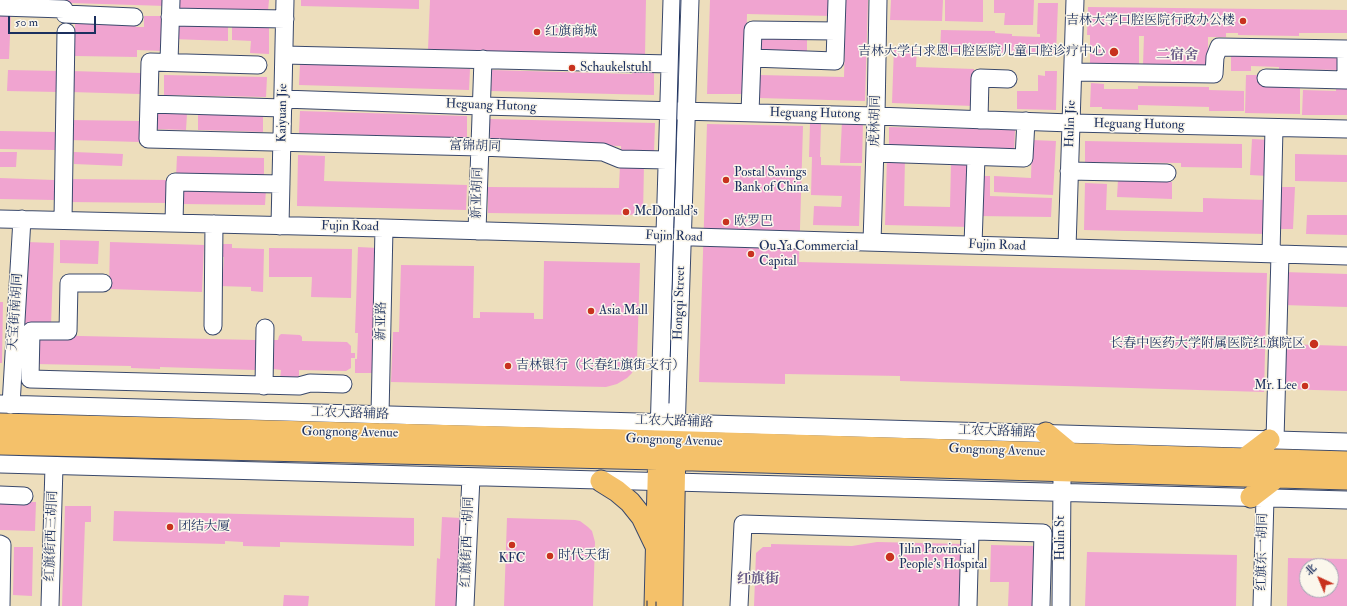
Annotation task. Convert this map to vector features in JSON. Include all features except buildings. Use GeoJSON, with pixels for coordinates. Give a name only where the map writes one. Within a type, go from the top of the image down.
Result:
{"type":"FeatureCollection","features":[{"type":"Feature","properties":{"kind":"main road","name":"Gongnong Avenue"},"geometry":{"type":"LineString","coordinates":[[0,424],[667,441],[1066,462],[1277,477],[1347,479]]}},
{"type":"Feature","properties":{"kind":"main road"},"geometry":{"type":"LineString","coordinates":[[1046,433],[1066,462]]}},
{"type":"Feature","properties":{"kind":"main road"},"geometry":{"type":"LineString","coordinates":[[1244,459],[1272,440]]}},
{"type":"Feature","properties":{"kind":"main road","name":"Gongnong Avenue"},"geometry":{"type":"LineString","coordinates":[[0,444],[667,441]]}},
{"type":"Feature","properties":{"kind":"main road","name":"Hongqi Street"},"geometry":{"type":"LineString","coordinates":[[667,441],[666,482],[672,606]]}},
{"type":"Feature","properties":{"kind":"main road","name":"Gongnong Avenue"},"geometry":{"type":"LineString","coordinates":[[1066,462],[1244,459],[1347,462]]}},
{"type":"Feature","properties":{"kind":"main road"},"geometry":{"type":"LineString","coordinates":[[1258,498],[1277,477]]}},
{"type":"Feature","properties":{"kind":"main road"},"geometry":{"type":"LineString","coordinates":[[601,481],[617,491],[630,502],[642,517],[656,547]]}},
{"type":"Feature","properties":{"kind":"main road","name":"Hongqi Street"},"geometry":{"type":"LineString","coordinates":[[656,606],[656,547],[666,482]]}},
{"type":"Feature","properties":{"kind":"street"},"geometry":{"type":"LineString","coordinates":[[169,62],[171,0]]}},
{"type":"Feature","properties":{"kind":"street","name":"Kaiyuan Jie"},"geometry":{"type":"LineString","coordinates":[[280,226],[286,0]]}},
{"type":"Feature","properties":{"kind":"street","name":"Hongqi Street"},"geometry":{"type":"LineString","coordinates":[[667,441],[665,237],[672,0]]}},
{"type":"Feature","properties":{"kind":"street","name":"Hongqi Street"},"geometry":{"type":"LineString","coordinates":[[667,441],[683,237],[690,0]]}},
{"type":"Feature","properties":{"kind":"street"},"geometry":{"type":"LineString","coordinates":[[752,58],[835,61],[837,0]]}},
{"type":"Feature","properties":{"kind":"street","name":"虎林胡同"},"geometry":{"type":"LineString","coordinates":[[872,242],[878,0]]}},
{"type":"Feature","properties":{"kind":"street","name":"Hulin Jie"},"geometry":{"type":"LineString","coordinates":[[1068,248],[1075,0]]}},
{"type":"Feature","properties":{"kind":"street"},"geometry":{"type":"LineString","coordinates":[[0,7],[64,9],[65,14],[134,17]]}},
{"type":"Feature","properties":{"kind":"street"},"geometry":{"type":"LineString","coordinates":[[170,17],[285,19]]}},
{"type":"Feature","properties":{"kind":"street"},"geometry":{"type":"LineString","coordinates":[[750,113],[753,30],[836,31]]}},
{"type":"Feature","properties":{"kind":"street"},"geometry":{"type":"LineString","coordinates":[[63,220],[66,32]]}},
{"type":"Feature","properties":{"kind":"street"},"geometry":{"type":"LineString","coordinates":[[1073,72],[1214,74],[1215,57],[1219,47],[1347,49],[1346,80],[1266,78]]}},
{"type":"Feature","properties":{"kind":"street"},"geometry":{"type":"LineString","coordinates":[[284,55],[670,64]]}},
{"type":"Feature","properties":{"kind":"street","name":"新亚胡同"},"geometry":{"type":"LineString","coordinates":[[477,231],[483,59]]}},
{"type":"Feature","properties":{"kind":"street"},"geometry":{"type":"LineString","coordinates":[[149,104],[150,62],[258,64]]}},
{"type":"Feature","properties":{"kind":"street"},"geometry":{"type":"LineString","coordinates":[[979,120],[980,78],[1008,79]]}},
{"type":"Feature","properties":{"kind":"street","name":"Heguang Hutong"},"geometry":{"type":"LineString","coordinates":[[149,104],[482,106],[669,110],[1071,123],[1347,129]]}},
{"type":"Feature","properties":{"kind":"street","name":"富锦胡同"},"geometry":{"type":"LineString","coordinates":[[149,104],[148,139],[480,147],[603,152],[620,159],[667,160]]}},
{"type":"Feature","properties":{"kind":"street"},"geometry":{"type":"LineString","coordinates":[[875,153],[1024,158],[1026,121]]}},
{"type":"Feature","properties":{"kind":"street"},"geometry":{"type":"LineString","coordinates":[[1272,440],[1276,254],[1274,128]]}},
{"type":"Feature","properties":{"kind":"street"},"geometry":{"type":"LineString","coordinates":[[973,245],[976,157]]}},
{"type":"Feature","properties":{"kind":"street"},"geometry":{"type":"LineString","coordinates":[[1069,171],[1167,173]]}},
{"type":"Feature","properties":{"kind":"street"},"geometry":{"type":"LineString","coordinates":[[174,223],[175,182],[281,184]]}},
{"type":"Feature","properties":{"kind":"street","name":"Fujin Road"},"geometry":{"type":"LineString","coordinates":[[0,218],[1347,256]]}},
{"type":"Feature","properties":{"kind":"street","name":"天宝街南胡同"},"geometry":{"type":"LineString","coordinates":[[5,405],[22,219]]}},
{"type":"Feature","properties":{"kind":"street"},"geometry":{"type":"LineString","coordinates":[[213,326],[214,224]]}},
{"type":"Feature","properties":{"kind":"street","name":"新亚路"},"geometry":{"type":"LineString","coordinates":[[380,414],[384,228]]}},
{"type":"Feature","properties":{"kind":"street"},"geometry":{"type":"LineString","coordinates":[[103,283],[69,283],[68,331],[31,331],[30,379],[264,386],[343,384]]}},
{"type":"Feature","properties":{"kind":"street"},"geometry":{"type":"LineString","coordinates":[[264,386],[265,328]]}},
{"type":"Feature","properties":{"kind":"street"},"geometry":{"type":"LineString","coordinates":[[146,383],[146,408]]}},
{"type":"Feature","properties":{"kind":"street","name":"工农大路辅路"},"geometry":{"type":"LineString","coordinates":[[5,405],[380,414],[667,441],[1046,433],[1347,442]]}},
{"type":"Feature","properties":{"kind":"street","name":"Hulin St"},"geometry":{"type":"LineString","coordinates":[[1061,606],[1061,492],[1066,462]]}},
{"type":"Feature","properties":{"kind":"street"},"geometry":{"type":"LineString","coordinates":[[0,464],[1347,500]]}},
{"type":"Feature","properties":{"kind":"street","name":"红旗街西三胡同"},"geometry":{"type":"LineString","coordinates":[[50,606],[54,466]]}},
{"type":"Feature","properties":{"kind":"street","name":"红旗街西一胡同"},"geometry":{"type":"LineString","coordinates":[[465,606],[471,477]]}},
{"type":"Feature","properties":{"kind":"street"},"geometry":{"type":"LineString","coordinates":[[0,495],[24,496]]}},
{"type":"Feature","properties":{"kind":"street","name":"红旗东一胡同"},"geometry":{"type":"LineString","coordinates":[[1258,498],[1262,606]]}},
{"type":"Feature","properties":{"kind":"street"},"geometry":{"type":"LineString","coordinates":[[740,606],[743,524],[1043,533],[1041,606]]}},
{"type":"Feature","properties":{"kind":"street"},"geometry":{"type":"LineString","coordinates":[[968,606],[970,531]]}},
{"type":"Feature","properties":{"kind":"street"},"geometry":{"type":"LineString","coordinates":[[0,544],[2,545],[1,606]]}},
{"type":"Feature","properties":{"kind":"tram line"},"geometry":{"type":"LineString","coordinates":[[669,403],[680,0]]}},
{"type":"Feature","properties":{"kind":"tram line"},"geometry":{"type":"LineString","coordinates":[[647,601],[647,606]]}},
{"type":"Feature","properties":{"kind":"place","name":"吉林大学口腔医院行政办公楼"},"geometry":{"type":"Point","coordinates":[1243,21]}},
{"type":"Feature","properties":{"kind":"place","name":"红旗商城"},"geometry":{"type":"Point","coordinates":[537,32]}},
{"type":"Feature","properties":{"kind":"place","name":"吉林大学白求恩口腔医院儿童口腔诊疗中心"},"geometry":{"type":"Point","coordinates":[1114,52]}},
{"type":"Feature","properties":{"kind":"place","name":"Schaukelstuhl"},"geometry":{"type":"Point","coordinates":[572,68]}},
{"type":"Feature","properties":{"kind":"place","name":"Postal Savings Bank of China"},"geometry":{"type":"Point","coordinates":[726,180]}},
{"type":"Feature","properties":{"kind":"place","name":"McDonald's"},"geometry":{"type":"Point","coordinates":[626,212]}},
{"type":"Feature","properties":{"kind":"place","name":"欧罗巴"},"geometry":{"type":"Point","coordinates":[726,222]}},
{"type":"Feature","properties":{"kind":"place","name":"Ou Ya Commercial Capital"},"geometry":{"type":"Point","coordinates":[751,254]}},
{"type":"Feature","properties":{"kind":"place","name":"Asia Mall"},"geometry":{"type":"Point","coordinates":[591,311]}},
{"type":"Feature","properties":{"kind":"place","name":"长春中医药大学附属医院红旗院区"},"geometry":{"type":"Point","coordinates":[1314,344]}},
{"type":"Feature","properties":{"kind":"place","name":"吉林银行（长春红旗街支行）"},"geometry":{"type":"Point","coordinates":[508,366]}},
{"type":"Feature","properties":{"kind":"place","name":"Mr. Lee"},"geometry":{"type":"Point","coordinates":[1305,386]}},
{"type":"Feature","properties":{"kind":"place","name":"团结大厦"},"geometry":{"type":"Point","coordinates":[170,527]}},
{"type":"Feature","properties":{"kind":"place","name":"KFC"},"geometry":{"type":"Point","coordinates":[512,545]}},
{"type":"Feature","properties":{"kind":"place","name":"时代天街"},"geometry":{"type":"Point","coordinates":[550,556]}},
{"type":"Feature","properties":{"kind":"place","name":"Jilin Provincial People's Hospital"},"geometry":{"type":"Point","coordinates":[890,557]}},
{"type":"Feature","properties":{"kind":"district","name":"二宿舍"},"geometry":{"type":"Point","coordinates":[1177,56]}},
{"type":"Feature","properties":{"kind":"district","name":"红旗街"},"geometry":{"type":"Point","coordinates":[758,580]}}]}
